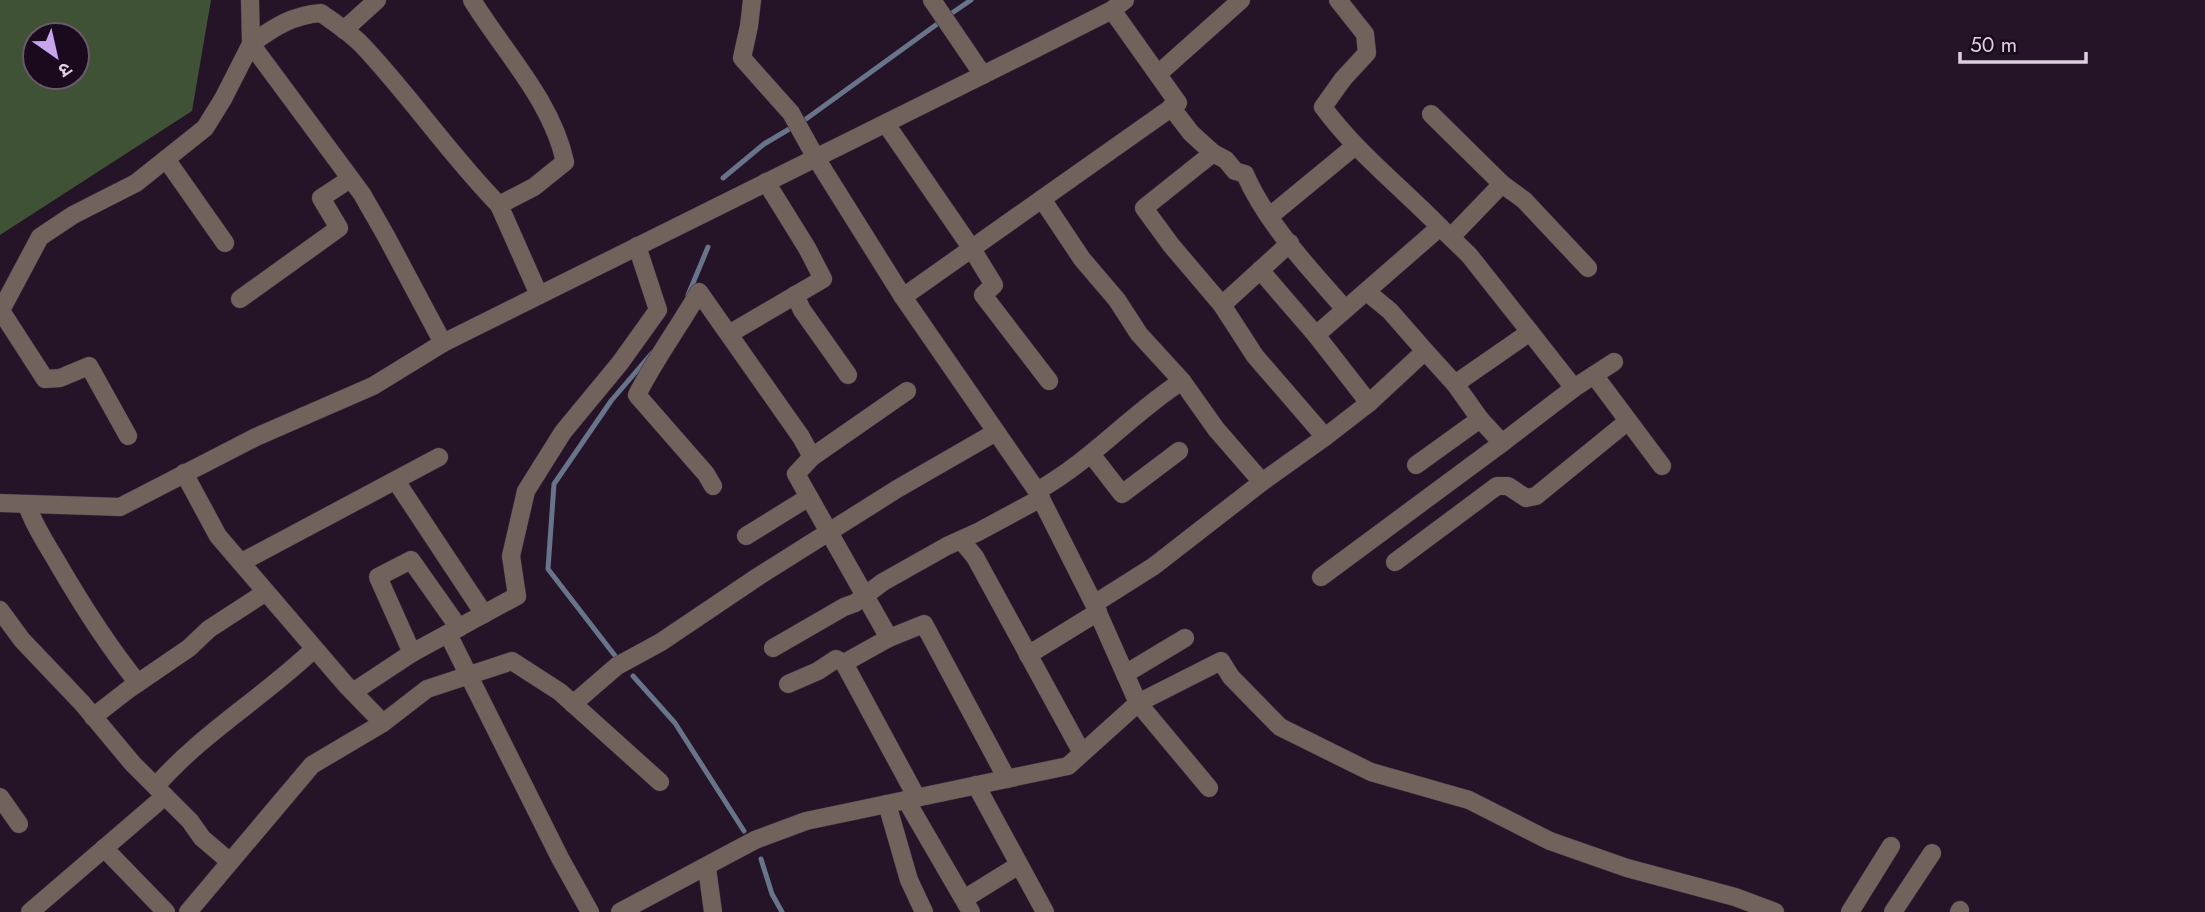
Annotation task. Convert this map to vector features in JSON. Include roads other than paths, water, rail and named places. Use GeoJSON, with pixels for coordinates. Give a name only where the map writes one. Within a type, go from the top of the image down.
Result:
{"type":"FeatureCollection","features":[{"type":"Feature","properties":{"kind":"street"},"geometry":{"type":"LineString","coordinates":[[250,0],[251,44],[350,179],[386,236],[443,343]]}},
{"type":"Feature","properties":{"kind":"street"},"geometry":{"type":"LineString","coordinates":[[344,30],[377,0]]}},
{"type":"Feature","properties":{"kind":"street"},"geometry":{"type":"LineString","coordinates":[[472,0],[525,77],[550,120],[560,141],[565,162],[534,187],[499,205]]}},
{"type":"Feature","properties":{"kind":"street"},"geometry":{"type":"LineString","coordinates":[[752,0],[742,58],[791,113],[816,158],[904,297],[1039,495],[1096,608],[1138,703],[1209,788]]}},
{"type":"Feature","properties":{"kind":"street"},"geometry":{"type":"LineString","coordinates":[[932,0],[983,75]]}},
{"type":"Feature","properties":{"kind":"street"},"geometry":{"type":"LineString","coordinates":[[1338,0],[1365,34],[1367,53],[1343,79],[1323,107],[1355,146],[1446,232],[1498,290],[1574,388]]}},
{"type":"Feature","properties":{"kind":"street"},"geometry":{"type":"LineString","coordinates":[[1158,74],[1231,3]]}},
{"type":"Feature","properties":{"kind":"street"},"geometry":{"type":"LineString","coordinates":[[0,503],[120,507],[256,437],[373,386],[443,343],[886,124],[1118,5],[1178,103],[904,297]]}},
{"type":"Feature","properties":{"kind":"street"},"geometry":{"type":"LineString","coordinates":[[128,436],[89,366],[60,378],[45,379],[0,312],[40,237],[73,215],[136,183],[205,128],[251,44],[278,24],[303,14],[321,13],[369,52],[470,175],[499,205],[539,295]]}},
{"type":"Feature","properties":{"kind":"street"},"geometry":{"type":"LineString","coordinates":[[1171,107],[1213,153],[1226,160],[1236,171],[1245,174],[1251,189],[1270,216],[1345,309]]}},
{"type":"Feature","properties":{"kind":"street"},"geometry":{"type":"LineString","coordinates":[[1432,114],[1502,184],[1524,200],[1588,268]]}},
{"type":"Feature","properties":{"kind":"street"},"geometry":{"type":"LineString","coordinates":[[886,124],[994,285],[983,295],[1049,381]]}},
{"type":"Feature","properties":{"kind":"street"},"geometry":{"type":"LineString","coordinates":[[1270,216],[1355,146]]}},
{"type":"Feature","properties":{"kind":"street"},"geometry":{"type":"LineString","coordinates":[[1213,153],[1144,208],[1171,245],[1222,305],[1255,356],[1325,437]]}},
{"type":"Feature","properties":{"kind":"street"},"geometry":{"type":"LineString","coordinates":[[166,159],[225,243]]}},
{"type":"Feature","properties":{"kind":"street"},"geometry":{"type":"LineString","coordinates":[[240,299],[339,228],[321,198],[350,179]]}},
{"type":"Feature","properties":{"kind":"street"},"geometry":{"type":"LineString","coordinates":[[729,334],[823,279],[766,182]]}},
{"type":"Feature","properties":{"kind":"street"},"geometry":{"type":"LineString","coordinates":[[1316,335],[1502,184]]}},
{"type":"Feature","properties":{"kind":"street"},"geometry":{"type":"LineString","coordinates":[[1042,199],[1082,259],[1118,300],[1139,334],[1182,381],[1216,429],[1262,482]]}},
{"type":"Feature","properties":{"kind":"street"},"geometry":{"type":"LineString","coordinates":[[1222,305],[1290,243]]}},
{"type":"Feature","properties":{"kind":"street"},"geometry":{"type":"LineString","coordinates":[[353,692],[412,653],[517,596],[511,556],[526,491],[563,432],[620,363],[658,310],[637,246]]}},
{"type":"Feature","properties":{"kind":"street"},"geometry":{"type":"LineString","coordinates":[[1260,270],[1316,335],[1369,403]]}},
{"type":"Feature","properties":{"kind":"street"},"geometry":{"type":"LineString","coordinates":[[713,486],[706,474],[637,395],[656,359],[674,335],[699,292],[801,437],[812,457]]}},
{"type":"Feature","properties":{"kind":"street"},"geometry":{"type":"LineString","coordinates":[[1367,292],[1390,311],[1455,384],[1480,419],[1502,443]]}},
{"type":"Feature","properties":{"kind":"street"},"geometry":{"type":"LineString","coordinates":[[795,295],[802,310],[849,375]]}},
{"type":"Feature","properties":{"kind":"street"},"geometry":{"type":"LineString","coordinates":[[1455,384],[1530,331]]}},
{"type":"Feature","properties":{"kind":"street"},"geometry":{"type":"LineString","coordinates":[[1028,655],[1154,566],[1325,437],[1369,403],[1425,351]]}},
{"type":"Feature","properties":{"kind":"street"},"geometry":{"type":"LineString","coordinates":[[1321,577],[1574,388],[1614,362]]}},
{"type":"Feature","properties":{"kind":"street"},"geometry":{"type":"LineString","coordinates":[[1594,375],[1662,466]]}},
{"type":"Feature","properties":{"kind":"street"},"geometry":{"type":"LineString","coordinates":[[773,648],[865,596],[883,582],[1039,495],[1150,402],[1182,381]]}},
{"type":"Feature","properties":{"kind":"street"},"geometry":{"type":"LineString","coordinates":[[889,638],[796,474],[812,457],[907,391]]}},
{"type":"Feature","properties":{"kind":"street"},"geometry":{"type":"LineString","coordinates":[[1416,465],[1480,419]]}},
{"type":"Feature","properties":{"kind":"street"},"geometry":{"type":"LineString","coordinates":[[1395,562],[1497,486],[1508,486],[1526,498],[1536,496],[1628,421]]}},
{"type":"Feature","properties":{"kind":"street"},"geometry":{"type":"LineString","coordinates":[[573,704],[617,666],[661,642],[897,489],[996,432]]}},
{"type":"Feature","properties":{"kind":"street"},"geometry":{"type":"LineString","coordinates":[[1091,454],[1122,494],[1179,451]]}},
{"type":"Feature","properties":{"kind":"street"},"geometry":{"type":"LineString","coordinates":[[242,562],[439,457]]}},
{"type":"Feature","properties":{"kind":"street"},"geometry":{"type":"LineString","coordinates":[[184,473],[218,536],[314,649],[383,723]]}},
{"type":"Feature","properties":{"kind":"street"},"geometry":{"type":"LineString","coordinates":[[396,481],[484,614]]}},
{"type":"Feature","properties":{"kind":"street"},"geometry":{"type":"LineString","coordinates":[[746,536],[809,497]]}},
{"type":"Feature","properties":{"kind":"street"},"geometry":{"type":"LineString","coordinates":[[27,505],[40,536],[77,599],[123,667],[138,683]]}},
{"type":"Feature","properties":{"kind":"street"},"geometry":{"type":"LineString","coordinates":[[961,540],[975,557],[1082,753]]}},
{"type":"Feature","properties":{"kind":"street"},"geometry":{"type":"LineString","coordinates":[[412,653],[378,577],[411,559],[454,631],[469,675],[560,859],[590,912]]}},
{"type":"Feature","properties":{"kind":"street"},"geometry":{"type":"LineString","coordinates":[[93,717],[190,648],[228,616],[266,592]]}},
{"type":"Feature","properties":{"kind":"street"},"geometry":{"type":"LineString","coordinates":[[0,610],[22,640],[133,764],[190,821],[202,838],[229,861]]}},
{"type":"Feature","properties":{"kind":"street"},"geometry":{"type":"LineString","coordinates":[[845,663],[889,638],[924,624],[1006,779]]}},
{"type":"Feature","properties":{"kind":"street"},"geometry":{"type":"LineString","coordinates":[[1125,674],[1185,638]]}},
{"type":"Feature","properties":{"kind":"street"},"geometry":{"type":"LineString","coordinates":[[30,912],[104,848],[238,711],[275,684],[314,649]]}},
{"type":"Feature","properties":{"kind":"street"},"geometry":{"type":"LineString","coordinates":[[788,684],[818,671],[836,659],[845,663],[911,799],[967,905],[1019,865]]}},
{"type":"Feature","properties":{"kind":"street"},"geometry":{"type":"LineString","coordinates":[[188,912],[312,765],[383,723],[428,689],[512,661],[560,692],[660,782]]}},
{"type":"Feature","properties":{"kind":"street"},"geometry":{"type":"LineString","coordinates":[[620,912],[755,840],[806,821],[1068,766],[1138,703],[1221,661],[1231,677],[1280,727],[1371,772],[1469,800],[1550,841],[1627,868],[1735,897],[1774,912]]}},
{"type":"Feature","properties":{"kind":"street"},"geometry":{"type":"LineString","coordinates":[[976,785],[1045,912]]}},
{"type":"Feature","properties":{"kind":"street"},"geometry":{"type":"LineString","coordinates":[[0,797],[19,824]]}},
{"type":"Feature","properties":{"kind":"street"},"geometry":{"type":"LineString","coordinates":[[887,804],[909,880],[924,912]]}},
{"type":"Feature","properties":{"kind":"street"},"geometry":{"type":"LineString","coordinates":[[1850,912],[1891,846]]}},
{"type":"Feature","properties":{"kind":"street"},"geometry":{"type":"LineString","coordinates":[[104,848],[166,912]]}},
{"type":"Feature","properties":{"kind":"street"},"geometry":{"type":"LineString","coordinates":[[1893,912],[1932,853]]}},
{"type":"Feature","properties":{"kind":"street"},"geometry":{"type":"LineString","coordinates":[[707,867],[713,912]]}},
{"type":"Feature","properties":{"kind":"waterway"},"geometry":{"type":"LineString","coordinates":[[952,13],[971,0]]}},
{"type":"Feature","properties":{"kind":"waterway"},"geometry":{"type":"LineString","coordinates":[[806,119],[940,22]]}},
{"type":"Feature","properties":{"kind":"waterway"},"geometry":{"type":"LineString","coordinates":[[723,178],[764,144],[791,128]]}},
{"type":"Feature","properties":{"kind":"waterway"},"geometry":{"type":"LineString","coordinates":[[688,295],[708,247]]}},
{"type":"Feature","properties":{"kind":"waterway"},"geometry":{"type":"LineString","coordinates":[[616,657],[548,569],[554,484],[611,401],[652,353]]}},
{"type":"Feature","properties":{"kind":"waterway"},"geometry":{"type":"LineString","coordinates":[[633,676],[675,723],[744,831]]}},
{"type":"Feature","properties":{"kind":"waterway"},"geometry":{"type":"LineString","coordinates":[[761,859],[772,894],[782,912]]}}]}
